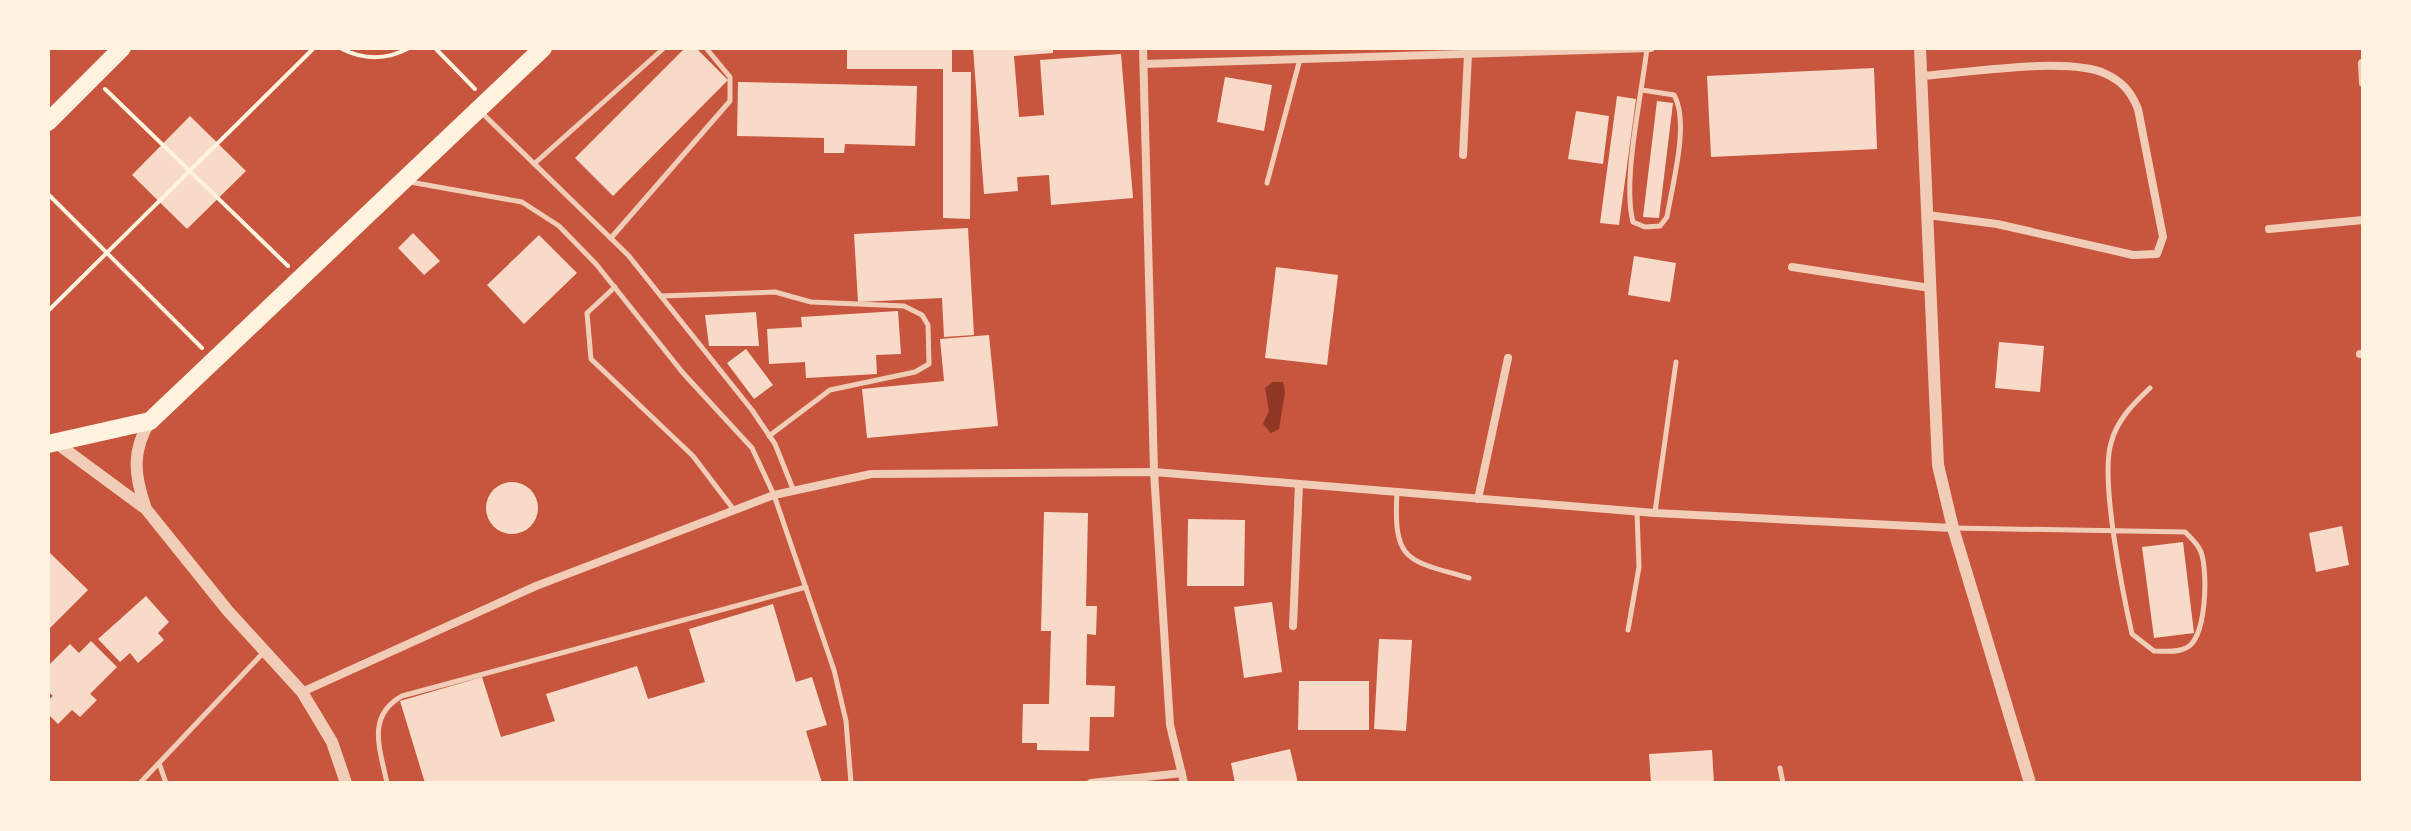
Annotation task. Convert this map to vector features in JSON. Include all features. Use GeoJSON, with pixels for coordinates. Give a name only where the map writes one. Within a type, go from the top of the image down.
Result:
{"type":"FeatureCollection","features":[{"type":"Feature","properties":{"kind":"highway"},"geometry":{"type":"LineString","coordinates":[[48,122],[122,48]]}},
{"type":"Feature","properties":{"kind":"highway"},"geometry":{"type":"LineString","coordinates":[[50,442],[150,421],[543,48]]}},
{"type":"Feature","properties":{"kind":"street"},"geometry":{"type":"LineString","coordinates":[[1143,48],[1154,472],[1170,725],[1184,783]]}},
{"type":"Feature","properties":{"kind":"street"},"geometry":{"type":"LineString","coordinates":[[1144,64],[1649,48]]}},
{"type":"Feature","properties":{"kind":"street"},"geometry":{"type":"LineString","coordinates":[[1920,48],[1938,465],[1953,528],[2030,783]]}},
{"type":"Feature","properties":{"kind":"street"},"geometry":{"type":"LineString","coordinates":[[1463,155],[1468,54]]}},
{"type":"Feature","properties":{"kind":"street"},"geometry":{"type":"LineString","coordinates":[[2362,63],[2363,83]]}},
{"type":"Feature","properties":{"kind":"street"},"geometry":{"type":"LineString","coordinates":[[1922,76],[2073,67],[2105,73],[2129,89],[2138,109],[2163,237],[2157,254],[2133,255],[1997,224],[1927,215]]}},
{"type":"Feature","properties":{"kind":"street"},"geometry":{"type":"LineString","coordinates":[[2269,229],[2363,220]]}},
{"type":"Feature","properties":{"kind":"street"},"geometry":{"type":"LineString","coordinates":[[1792,267],[1930,288]]}},
{"type":"Feature","properties":{"kind":"street"},"geometry":{"type":"LineString","coordinates":[[1478,499],[1508,358]]}},
{"type":"Feature","properties":{"kind":"street"},"geometry":{"type":"LineString","coordinates":[[146,509],[135,462],[138,440],[150,421]]}},
{"type":"Feature","properties":{"kind":"street"},"geometry":{"type":"LineString","coordinates":[[50,442],[146,509],[264,653],[302,692],[332,742],[346,783]]}},
{"type":"Feature","properties":{"kind":"street"},"geometry":{"type":"LineString","coordinates":[[302,692],[536,586],[734,510],[793,489],[871,474],[1154,472],[1637,512],[1953,528]]}},
{"type":"Feature","properties":{"kind":"street"},"geometry":{"type":"LineString","coordinates":[[1293,626],[1299,484]]}},
{"type":"Feature","properties":{"kind":"street"},"geometry":{"type":"LineString","coordinates":[[1091,783],[1182,773]]}},
{"type":"Feature","properties":{"kind":"lane"},"geometry":{"type":"LineString","coordinates":[[534,164],[664,48]]}},
{"type":"Feature","properties":{"kind":"lane"},"geometry":{"type":"LineString","coordinates":[[611,238],[730,101],[730,77],[706,48]]}},
{"type":"Feature","properties":{"kind":"lane"},"geometry":{"type":"LineString","coordinates":[[1642,90],[1674,95],[1681,106],[1667,217],[1660,226],[1645,227],[1633,222],[1629,207],[1642,90],[1649,48]]}},
{"type":"Feature","properties":{"kind":"lane"},"geometry":{"type":"LineString","coordinates":[[1267,183],[1300,59]]}},
{"type":"Feature","properties":{"kind":"lane"},"geometry":{"type":"LineString","coordinates":[[483,106],[534,164],[611,238],[661,296],[769,436],[793,489]]}},
{"type":"Feature","properties":{"kind":"lane"},"geometry":{"type":"LineString","coordinates":[[405,181],[522,202],[559,226],[615,287],[683,373],[752,448],[774,495],[840,690],[851,783]]}},
{"type":"Feature","properties":{"kind":"lane"},"geometry":{"type":"LineString","coordinates":[[615,287],[587,313],[591,359],[693,456],[734,510]]}},
{"type":"Feature","properties":{"kind":"lane"},"geometry":{"type":"LineString","coordinates":[[661,296],[775,292],[811,302],[904,306],[922,315],[928,325],[929,364],[915,372],[830,390],[769,436]]}},
{"type":"Feature","properties":{"kind":"lane"},"geometry":{"type":"LineString","coordinates":[[1655,513],[1676,362]]}},
{"type":"Feature","properties":{"kind":"lane"},"geometry":{"type":"LineString","coordinates":[[1953,528],[2114,532],[2185,532],[2201,549],[2205,573],[2198,639],[2187,648],[2154,651],[2132,634],[2114,532],[2110,444],[2130,407],[2150,388]]}},
{"type":"Feature","properties":{"kind":"lane"},"geometry":{"type":"LineString","coordinates":[[1397,492],[1395,529],[1401,547],[1414,562],[1469,578]]}},
{"type":"Feature","properties":{"kind":"lane"},"geometry":{"type":"LineString","coordinates":[[1628,630],[1639,567],[1637,512]]}},
{"type":"Feature","properties":{"kind":"lane"},"geometry":{"type":"LineString","coordinates":[[387,783],[377,731],[379,717],[391,702],[402,696],[806,587]]}},
{"type":"Feature","properties":{"kind":"lane"},"geometry":{"type":"LineString","coordinates":[[140,783],[264,653]]}},
{"type":"Feature","properties":{"kind":"lane"},"geometry":{"type":"LineString","coordinates":[[159,763],[166,783]]}},
{"type":"Feature","properties":{"kind":"lane"},"geometry":{"type":"LineString","coordinates":[[1780,768],[1783,783]]}},
{"type":"Feature","properties":{"kind":"path"},"geometry":{"type":"LineString","coordinates":[[48,311],[314,48]]}},
{"type":"Feature","properties":{"kind":"path"},"geometry":{"type":"LineString","coordinates":[[340,48],[364,57],[386,57],[409,48]]}},
{"type":"Feature","properties":{"kind":"path"},"geometry":{"type":"LineString","coordinates":[[435,48],[483,106]]}},
{"type":"Feature","properties":{"kind":"path"},"geometry":{"type":"LineString","coordinates":[[93,77],[302,279]]}},
{"type":"Feature","properties":{"kind":"path"},"geometry":{"type":"LineString","coordinates":[[48,194],[214,361]]}},
{"type":"Feature","properties":{"kind":"shaded area"},"geometry":{"type":"Polygon","coordinates":[[[1273,382],[1283,382],[1285,392],[1279,429],[1271,433],[1263,424],[1269,411],[1265,388],[1273,382]]]}},
{"type":"Feature","properties":{"kind":"building"},"geometry":{"type":"Polygon","coordinates":[[[685,48],[696,48],[728,80],[613,196],[575,158],[685,48]]]}},
{"type":"Feature","properties":{"kind":"building"},"geometry":{"type":"Polygon","coordinates":[[[847,48],[952,48],[952,72],[971,72],[970,219],[943,218],[943,69],[847,69],[847,48]]]}},
{"type":"Feature","properties":{"kind":"building"},"geometry":{"type":"Polygon","coordinates":[[[973,48],[1053,48],[1053,53],[1014,56],[1019,117],[1044,115],[1040,60],[1121,54],[1133,198],[1051,205],[1049,175],[1017,177],[1018,191],[984,194],[973,48]]]}},
{"type":"Feature","properties":{"kind":"building"},"geometry":{"type":"Polygon","coordinates":[[[1874,68],[1877,149],[1711,157],[1707,76],[1874,68]]]}},
{"type":"Feature","properties":{"kind":"building"},"geometry":{"type":"Polygon","coordinates":[[[1225,77],[1272,85],[1264,131],[1217,122],[1225,77]]]}},
{"type":"Feature","properties":{"kind":"building"},"geometry":{"type":"Polygon","coordinates":[[[738,82],[917,86],[915,146],[845,144],[844,153],[824,153],[824,138],[737,136],[738,82]]]}},
{"type":"Feature","properties":{"kind":"building"},"geometry":{"type":"Polygon","coordinates":[[[1617,96],[1636,99],[1619,225],[1600,223],[1617,96]]]}},
{"type":"Feature","properties":{"kind":"building"},"geometry":{"type":"Polygon","coordinates":[[[1657,101],[1673,103],[1659,218],[1643,217],[1657,101]]]}},
{"type":"Feature","properties":{"kind":"building"},"geometry":{"type":"Polygon","coordinates":[[[1576,111],[1609,116],[1603,164],[1568,159],[1576,111]]]}},
{"type":"Feature","properties":{"kind":"building"},"geometry":{"type":"Polygon","coordinates":[[[190,116],[246,171],[187,229],[132,175],[190,116]]]}},
{"type":"Feature","properties":{"kind":"building"},"geometry":{"type":"Polygon","coordinates":[[[968,228],[974,335],[944,337],[942,298],[858,302],[854,234],[968,228]]]}},
{"type":"Feature","properties":{"kind":"building"},"geometry":{"type":"Polygon","coordinates":[[[413,233],[440,261],[424,275],[398,248],[413,233]]]}},
{"type":"Feature","properties":{"kind":"building"},"geometry":{"type":"Polygon","coordinates":[[[539,235],[577,273],[524,324],[487,285],[539,235]]]}},
{"type":"Feature","properties":{"kind":"building"},"geometry":{"type":"Polygon","coordinates":[[[1634,256],[1676,263],[1670,302],[1628,295],[1634,256]]]}},
{"type":"Feature","properties":{"kind":"building"},"geometry":{"type":"Polygon","coordinates":[[[1276,267],[1338,275],[1327,365],[1265,358],[1276,267]]]}},
{"type":"Feature","properties":{"kind":"building"},"geometry":{"type":"Polygon","coordinates":[[[898,311],[901,354],[876,355],[877,374],[806,378],[805,362],[769,364],[767,329],[802,327],[801,317],[898,311]]]}},
{"type":"Feature","properties":{"kind":"building"},"geometry":{"type":"Polygon","coordinates":[[[756,312],[759,346],[709,346],[705,315],[756,312]]]}},
{"type":"Feature","properties":{"kind":"building"},"geometry":{"type":"Polygon","coordinates":[[[989,335],[998,426],[867,438],[862,389],[944,381],[940,339],[989,335]]]}},
{"type":"Feature","properties":{"kind":"building"},"geometry":{"type":"Polygon","coordinates":[[[1999,342],[2044,346],[2040,392],[1995,388],[1999,342]]]}},
{"type":"Feature","properties":{"kind":"building"},"geometry":{"type":"Polygon","coordinates":[[[746,349],[773,385],[754,399],[727,363],[746,349]]]}},
{"type":"Feature","properties":{"kind":"building"},"geometry":{"type":"Polygon","coordinates":[[[512,482],[530,490],[538,508],[530,526],[512,534],[494,526],[486,508],[494,490],[512,482]]]}},
{"type":"Feature","properties":{"kind":"building"},"geometry":{"type":"Polygon","coordinates":[[[1044,512],[1088,513],[1086,606],[1097,606],[1096,635],[1087,634],[1086,685],[1115,686],[1114,717],[1090,717],[1089,751],[1037,750],[1037,743],[1022,743],[1023,704],[1049,704],[1051,631],[1041,631],[1044,512]]]}},
{"type":"Feature","properties":{"kind":"building"},"geometry":{"type":"Polygon","coordinates":[[[1188,519],[1245,520],[1244,586],[1187,586],[1188,519]]]}},
{"type":"Feature","properties":{"kind":"building"},"geometry":{"type":"Polygon","coordinates":[[[2342,526],[2349,565],[2316,572],[2309,533],[2342,526]]]}},
{"type":"Feature","properties":{"kind":"building"},"geometry":{"type":"Polygon","coordinates":[[[2183,542],[2194,633],[2154,638],[2142,547],[2183,542]]]}},
{"type":"Feature","properties":{"kind":"building"},"geometry":{"type":"Polygon","coordinates":[[[48,551],[88,590],[48,630],[48,551]]]}},
{"type":"Feature","properties":{"kind":"building"},"geometry":{"type":"Polygon","coordinates":[[[146,596],[169,622],[158,633],[164,640],[138,663],[130,653],[120,662],[98,639],[146,596]]]}},
{"type":"Feature","properties":{"kind":"building"},"geometry":{"type":"Polygon","coordinates":[[[1272,602],[1282,672],[1244,678],[1234,607],[1272,602]]]}},
{"type":"Feature","properties":{"kind":"building"},"geometry":{"type":"Polygon","coordinates":[[[773,604],[796,682],[812,677],[827,725],[806,731],[822,783],[425,783],[400,701],[482,677],[501,737],[555,721],[546,694],[637,666],[648,699],[705,682],[689,629],[773,604]]]}},
{"type":"Feature","properties":{"kind":"building"},"geometry":{"type":"Polygon","coordinates":[[[1379,639],[1412,640],[1406,731],[1374,729],[1379,639]]]}},
{"type":"Feature","properties":{"kind":"building"},"geometry":{"type":"Polygon","coordinates":[[[91,641],[117,667],[90,694],[97,700],[80,717],[72,710],[58,724],[48,714],[48,700],[53,696],[48,691],[48,666],[70,644],[79,653],[91,641]]]}},
{"type":"Feature","properties":{"kind":"building"},"geometry":{"type":"Polygon","coordinates":[[[1299,681],[1369,681],[1369,730],[1298,730],[1299,681]]]}},
{"type":"Feature","properties":{"kind":"building"},"geometry":{"type":"Polygon","coordinates":[[[1290,749],[1298,783],[1235,783],[1231,763],[1290,749]]]}},
{"type":"Feature","properties":{"kind":"building"},"geometry":{"type":"Polygon","coordinates":[[[1712,750],[1714,783],[1651,783],[1649,754],[1712,750]]]}}]}
